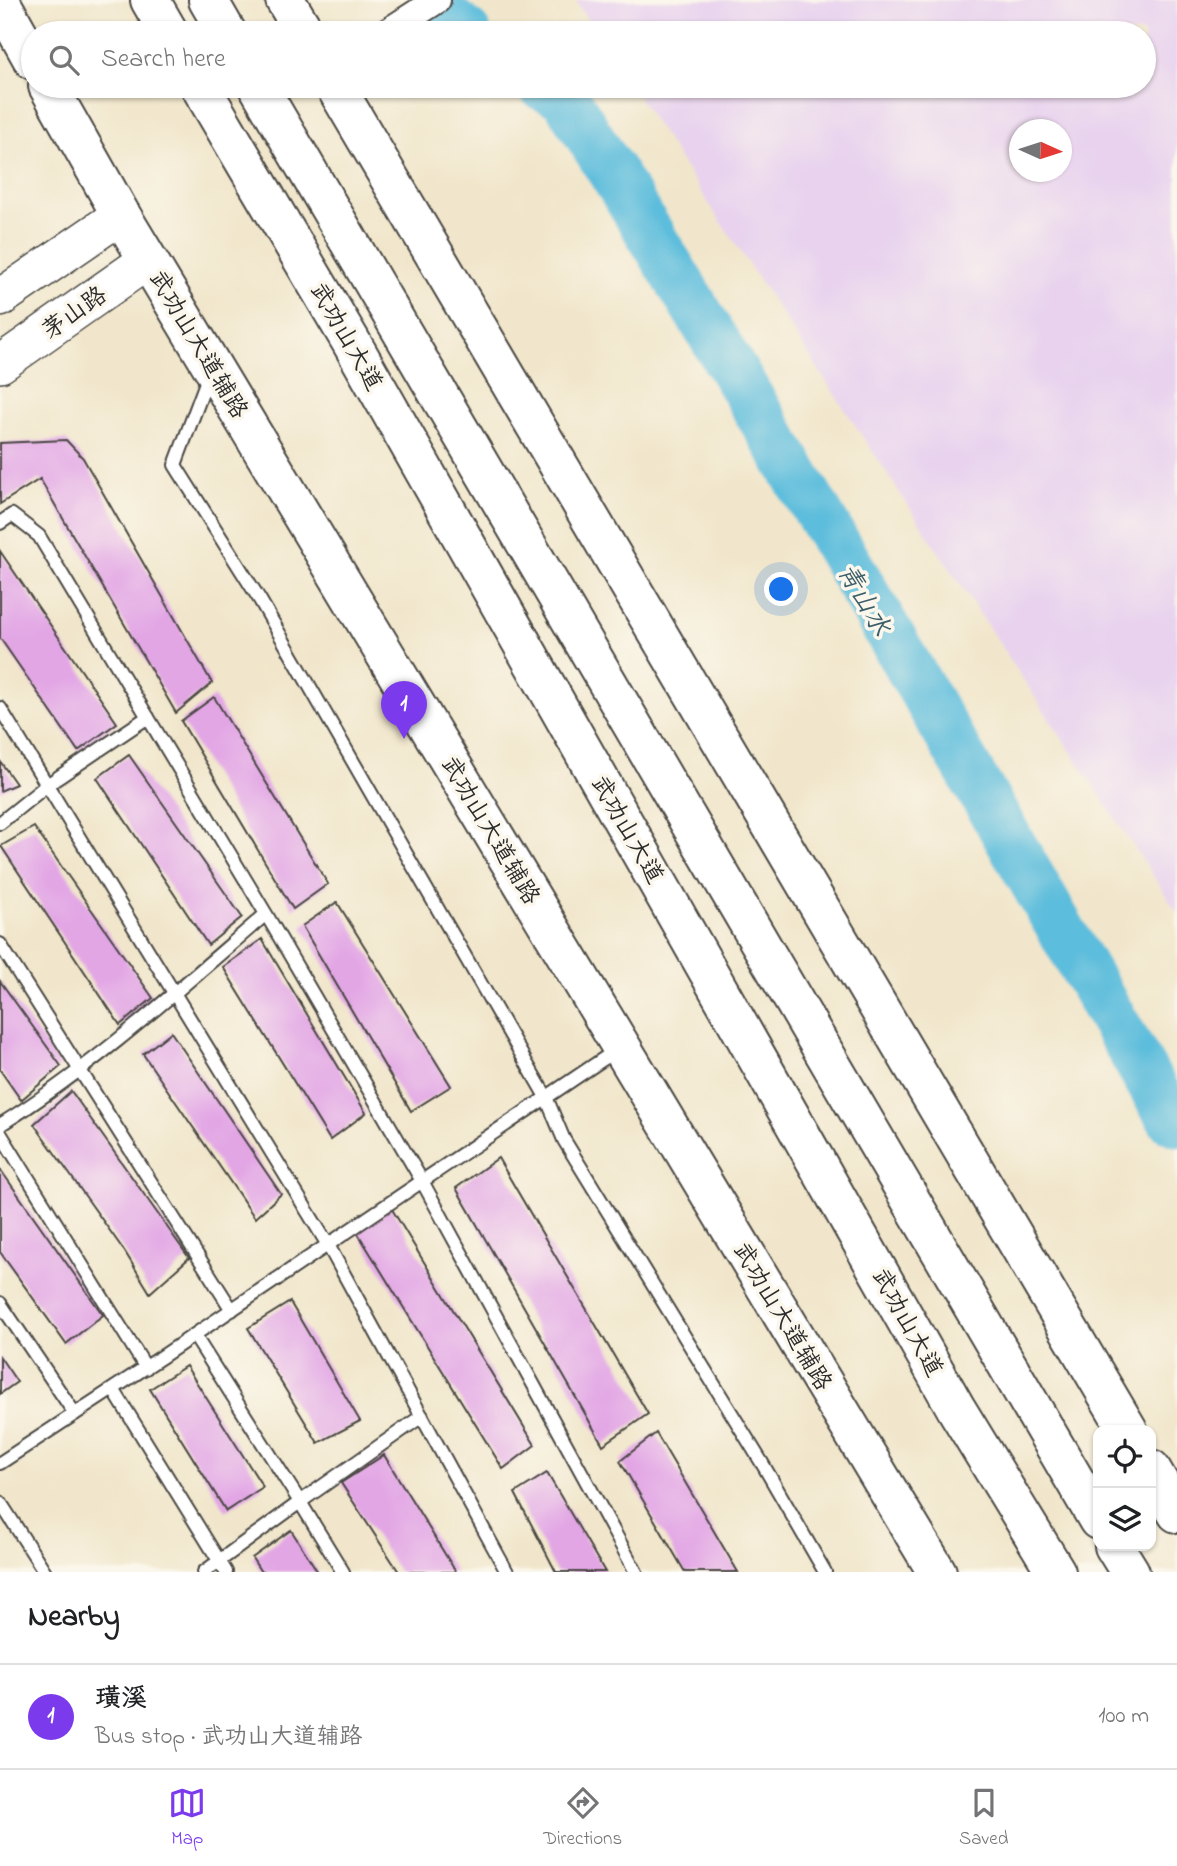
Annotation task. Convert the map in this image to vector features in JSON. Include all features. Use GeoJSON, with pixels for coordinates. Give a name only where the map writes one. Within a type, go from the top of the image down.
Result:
{"type":"FeatureCollection","features":[{"type":"Feature","properties":{"kind":"main road"},"geometry":{"type":"LineString","coordinates":[[150,0],[162,21]]}},
{"type":"Feature","properties":{"kind":"main road"},"geometry":{"type":"LineString","coordinates":[[208,0],[220,21]]}},
{"type":"Feature","properties":{"kind":"main road"},"geometry":{"type":"LineString","coordinates":[[285,0],[298,21]]}},
{"type":"Feature","properties":{"kind":"main road"},"geometry":{"type":"LineString","coordinates":[[0,1],[21,39]]}},
{"type":"Feature","properties":{"kind":"main road","name":"武功山大道辅路"},"geometry":{"type":"LineString","coordinates":[[55,98],[121,215],[937,1572]]}},
{"type":"Feature","properties":{"kind":"main road","name":"武功山大道"},"geometry":{"type":"LineString","coordinates":[[207,98],[356,352],[957,1410],[1056,1572]]}},
{"type":"Feature","properties":{"kind":"main road","name":"武功山大道"},"geometry":{"type":"LineString","coordinates":[[265,98],[1093,1511]]}},
{"type":"Feature","properties":{"kind":"main road"},"geometry":{"type":"LineString","coordinates":[[342,98],[1125,1425]]}},
{"type":"Feature","properties":{"kind":"main road"},"geometry":{"type":"LineString","coordinates":[[0,298],[121,215]]}},
{"type":"Feature","properties":{"kind":"main road","name":"茅山路"},"geometry":{"type":"LineString","coordinates":[[0,365],[148,260]]}},
{"type":"Feature","properties":{"kind":"main road"},"geometry":{"type":"LineString","coordinates":[[1156,1477],[1177,1513]]}},
{"type":"Feature","properties":{"kind":"main road"},"geometry":{"type":"LineString","coordinates":[[1117,1551],[1130,1572]]}},
{"type":"Feature","properties":{"kind":"street"},"geometry":{"type":"LineString","coordinates":[[405,21],[437,0]]}},
{"type":"Feature","properties":{"kind":"lane"},"geometry":{"type":"LineString","coordinates":[[212,366],[175,465],[260,600],[546,1097],[564,1140],[762,1463],[825,1572]]}},
{"type":"Feature","properties":{"kind":"lane"},"geometry":{"type":"LineString","coordinates":[[0,523],[12,515],[39,536],[266,914],[422,1181],[636,1572]]}},
{"type":"Feature","properties":{"kind":"lane"},"geometry":{"type":"LineString","coordinates":[[0,708],[328,1245],[507,1572]]}},
{"type":"Feature","properties":{"kind":"lane"},"geometry":{"type":"LineString","coordinates":[[0,823],[47,785],[148,717]]}},
{"type":"Feature","properties":{"kind":"lane"},"geometry":{"type":"LineString","coordinates":[[0,1125],[79,1069],[174,993],[266,914]]}},
{"type":"Feature","properties":{"kind":"lane"},"geometry":{"type":"LineString","coordinates":[[0,944],[232,1310]]}},
{"type":"Feature","properties":{"kind":"lane"},"geometry":{"type":"LineString","coordinates":[[0,1463],[146,1368],[621,1047]]}},
{"type":"Feature","properties":{"kind":"lane"},"geometry":{"type":"LineString","coordinates":[[0,1133],[146,1368]]}},
{"type":"Feature","properties":{"kind":"lane"},"geometry":{"type":"LineString","coordinates":[[0,1303],[75,1414]]}},
{"type":"Feature","properties":{"kind":"lane"},"geometry":{"type":"LineString","coordinates":[[194,1335],[343,1572]]}},
{"type":"Feature","properties":{"kind":"lane"},"geometry":{"type":"LineString","coordinates":[[113,1389],[223,1567]]}},
{"type":"Feature","properties":{"kind":"lane"},"geometry":{"type":"LineString","coordinates":[[204,1572],[223,1567],[300,1503],[422,1416]]}},
{"type":"Feature","properties":{"kind":"lane"},"geometry":{"type":"LineString","coordinates":[[0,1502],[45,1572]]}},
{"type":"Feature","properties":{"kind":"shaded area"},"geometry":{"type":"Polygon","coordinates":[[[1177,0],[1177,912],[639,98],[1156,98],[1156,21],[588,21],[576,2],[1177,0]]]}},
{"type":"Feature","properties":{"kind":"building"},"geometry":{"type":"Polygon","coordinates":[[[66,440],[83,458],[212,683],[176,713],[40,479],[0,504],[0,443],[66,440]]]}},
{"type":"Feature","properties":{"kind":"building"},"geometry":{"type":"Polygon","coordinates":[[[0,551],[117,723],[78,751],[0,638],[0,551]]]}},
{"type":"Feature","properties":{"kind":"building"},"geometry":{"type":"Polygon","coordinates":[[[214,697],[328,884],[293,909],[181,721],[214,697]]]}},
{"type":"Feature","properties":{"kind":"building"},"geometry":{"type":"Polygon","coordinates":[[[129,755],[242,917],[208,945],[97,778],[129,755]]]}},
{"type":"Feature","properties":{"kind":"building"},"geometry":{"type":"Polygon","coordinates":[[[0,761],[16,784],[0,791],[0,761]]]}},
{"type":"Feature","properties":{"kind":"building"},"geometry":{"type":"Polygon","coordinates":[[[34,827],[153,998],[120,1025],[1,846],[34,827]]]}},
{"type":"Feature","properties":{"kind":"building"},"geometry":{"type":"Polygon","coordinates":[[[337,902],[451,1086],[411,1111],[302,926],[337,902]]]}},
{"type":"Feature","properties":{"kind":"building"},"geometry":{"type":"Polygon","coordinates":[[[262,939],[366,1113],[330,1140],[223,967],[262,939]]]}},
{"type":"Feature","properties":{"kind":"building"},"geometry":{"type":"Polygon","coordinates":[[[0,981],[61,1066],[21,1100],[0,1070],[0,981]]]}},
{"type":"Feature","properties":{"kind":"building"},"geometry":{"type":"Polygon","coordinates":[[[171,1032],[281,1194],[255,1218],[143,1054],[171,1032]]]}},
{"type":"Feature","properties":{"kind":"building"},"geometry":{"type":"Polygon","coordinates":[[[71,1091],[189,1258],[150,1293],[125,1252],[34,1124],[71,1091]]]}},
{"type":"Feature","properties":{"kind":"building"},"geometry":{"type":"Polygon","coordinates":[[[498,1158],[648,1414],[603,1445],[456,1188],[498,1158]]]}},
{"type":"Feature","properties":{"kind":"building"},"geometry":{"type":"Polygon","coordinates":[[[0,1169],[103,1315],[66,1344],[0,1252],[0,1169]]]}},
{"type":"Feature","properties":{"kind":"building"},"geometry":{"type":"Polygon","coordinates":[[[387,1201],[535,1445],[503,1469],[354,1227],[387,1201]]]}},
{"type":"Feature","properties":{"kind":"building"},"geometry":{"type":"Polygon","coordinates":[[[290,1302],[360,1421],[318,1443],[248,1328],[290,1302]]]}},
{"type":"Feature","properties":{"kind":"building"},"geometry":{"type":"Polygon","coordinates":[[[0,1357],[17,1382],[0,1394],[0,1357]]]}},
{"type":"Feature","properties":{"kind":"building"},"geometry":{"type":"Polygon","coordinates":[[[186,1366],[263,1487],[226,1511],[150,1389],[186,1366]]]}},
{"type":"Feature","properties":{"kind":"building"},"geometry":{"type":"Polygon","coordinates":[[[656,1433],[738,1572],[685,1572],[620,1461],[656,1433]]]}},
{"type":"Feature","properties":{"kind":"building"},"geometry":{"type":"Polygon","coordinates":[[[384,1455],[456,1572],[399,1572],[341,1483],[384,1455]]]}},
{"type":"Feature","properties":{"kind":"building"},"geometry":{"type":"Polygon","coordinates":[[[547,1473],[605,1572],[556,1572],[515,1493],[547,1473]]]}},
{"type":"Feature","properties":{"kind":"building"},"geometry":{"type":"Polygon","coordinates":[[[291,1530],[318,1572],[261,1572],[252,1558],[291,1530]]]}},
{"type":"Feature","properties":{"kind":"waterway","name":"青山水"},"geometry":{"type":"LineString","coordinates":[[565,98],[720,349],[1171,1119],[1177,1122]]}},
{"type":"Feature","properties":{"kind":"place","name":"璜溪"},"geometry":{"type":"Point","coordinates":[404,739]}}]}
